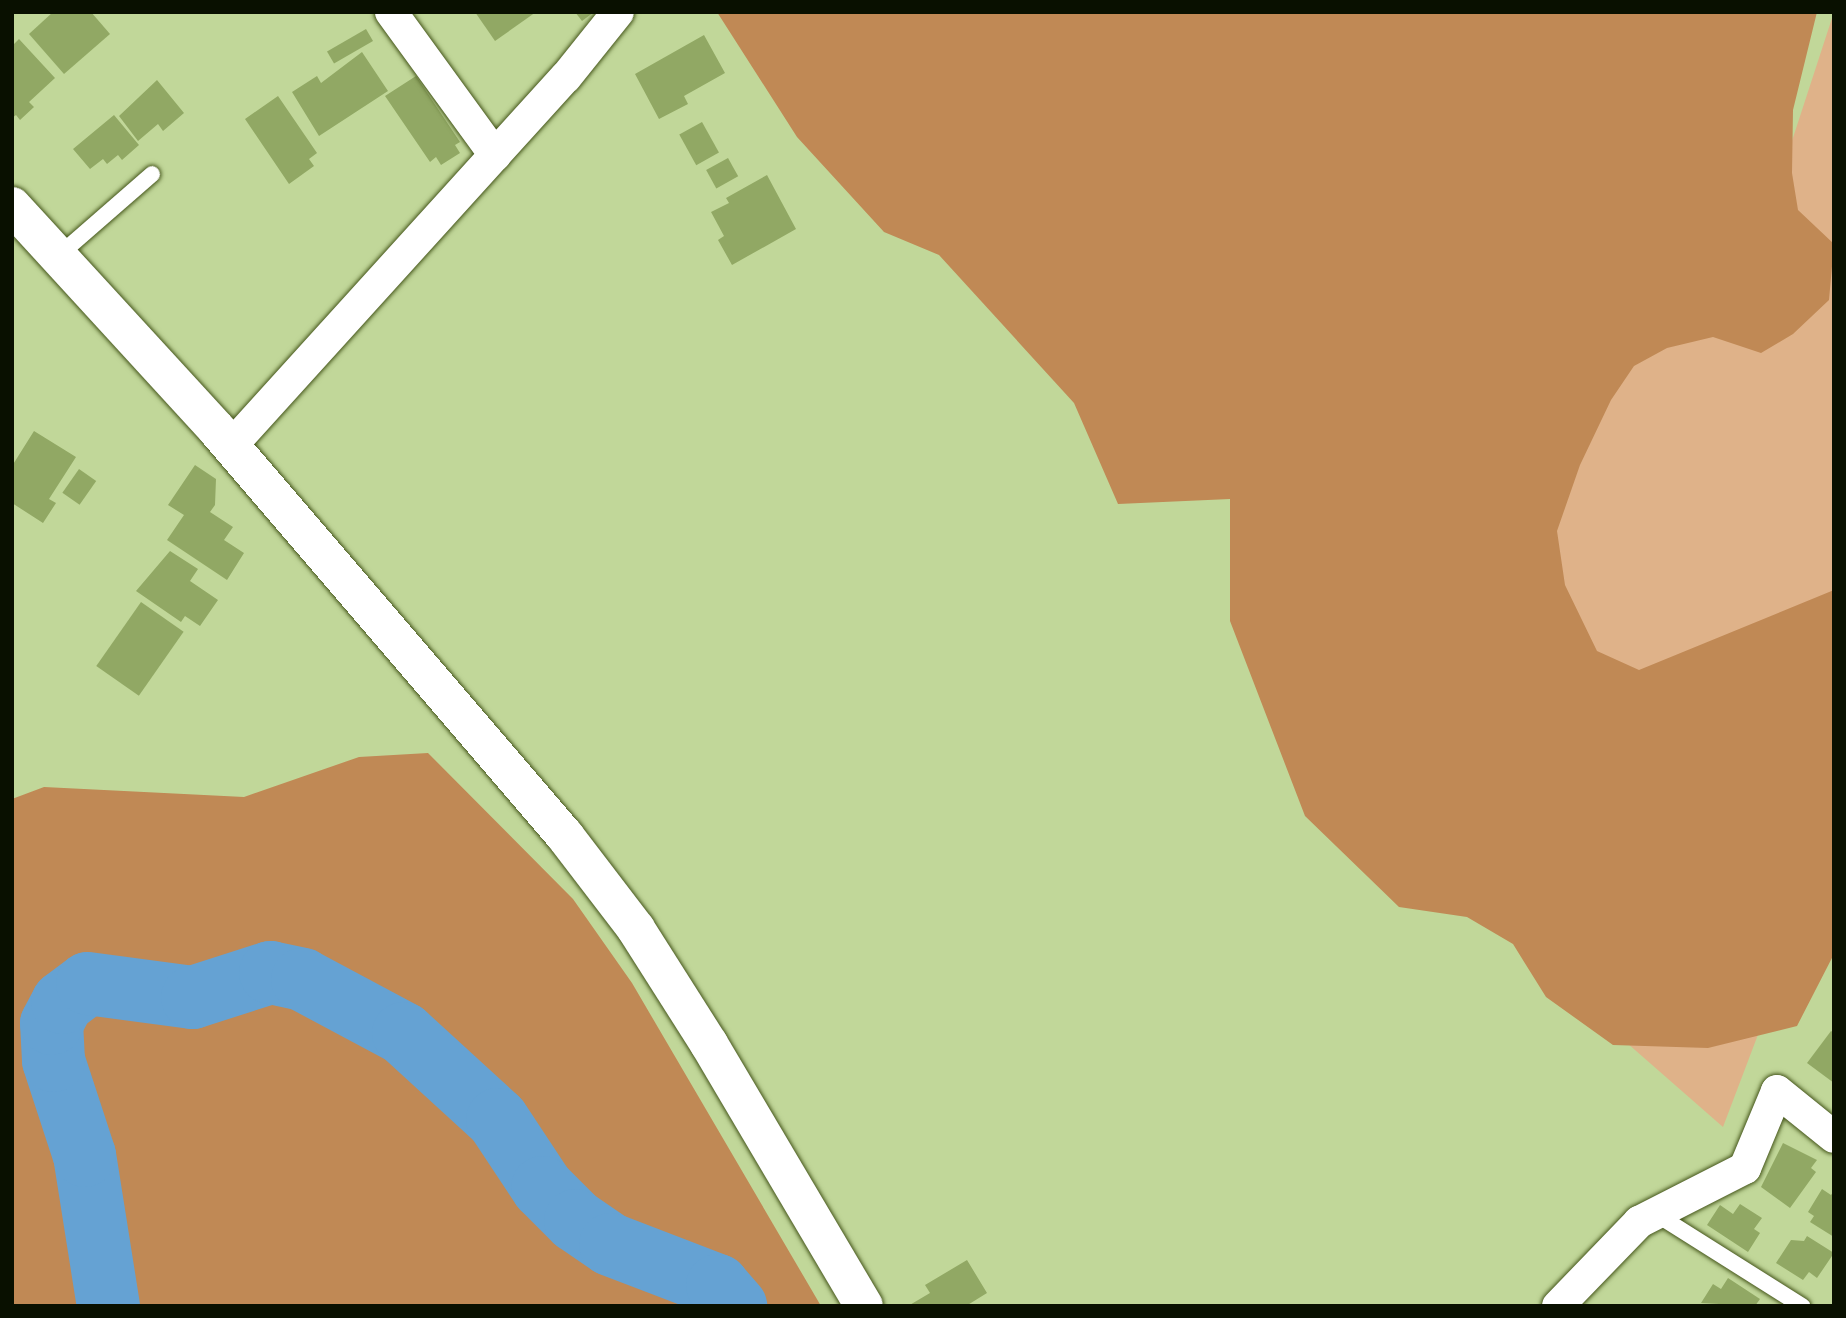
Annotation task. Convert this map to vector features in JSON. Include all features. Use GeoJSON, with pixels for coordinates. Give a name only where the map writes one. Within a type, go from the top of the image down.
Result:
{"type":"FeatureCollection","features":[{"type":"Feature","properties":{"kind":"street"},"geometry":{"type":"LineString","coordinates":[[391,12],[495,155]]}},
{"type":"Feature","properties":{"kind":"street"},"geometry":{"type":"LineString","coordinates":[[231,446],[495,155],[618,12]]}},
{"type":"Feature","properties":{"kind":"street"},"geometry":{"type":"LineString","coordinates":[[12,206],[231,446],[565,835],[636,929],[864,1306]]}},
{"type":"Feature","properties":{"kind":"street"},"geometry":{"type":"LineString","coordinates":[[1558,1306],[1640,1222],[1745,1168],[1777,1091],[1834,1137]]}},
{"type":"Feature","properties":{"kind":"lane"},"geometry":{"type":"LineString","coordinates":[[57,257],[152,174]]}},
{"type":"Feature","properties":{"kind":"lane"},"geometry":{"type":"LineString","coordinates":[[1656,1214],[1802,1306]]}},
{"type":"Feature","properties":{"kind":"shaded area"},"geometry":{"type":"Polygon","coordinates":[[[717,12],[1817,12],[1793,110],[1792,173],[1798,210],[1834,244],[1829,300],[1793,334],[1761,353],[1713,337],[1667,348],[1634,366],[1611,400],[1580,465],[1557,531],[1565,585],[1597,651],[1639,670],[1834,590],[1834,954],[1797,1026],[1708,1048],[1613,1045],[1546,997],[1513,944],[1467,917],[1399,907],[1305,816],[1230,621],[1230,499],[1118,504],[1074,403],[939,255],[884,232],[797,137],[717,12]]]}},
{"type":"Feature","properties":{"kind":"shaded area"},"geometry":{"type":"Polygon","coordinates":[[[1834,12],[1834,834],[1723,1127],[1370,818],[1563,316],[1745,285],[1834,12]]]}},
{"type":"Feature","properties":{"kind":"shaded area"},"geometry":{"type":"Polygon","coordinates":[[[428,753],[573,899],[632,983],[821,1306],[12,1306],[12,799],[44,787],[244,797],[359,757],[428,753]]]}},
{"type":"Feature","properties":{"kind":"building"},"geometry":{"type":"Polygon","coordinates":[[[53,12],[91,12],[110,34],[64,74],[29,34],[53,12]]]}},
{"type":"Feature","properties":{"kind":"building"},"geometry":{"type":"Polygon","coordinates":[[[475,12],[536,12],[495,41],[475,12]]]}},
{"type":"Feature","properties":{"kind":"building"},"geometry":{"type":"Polygon","coordinates":[[[575,12],[594,12],[582,21],[575,12]]]}},
{"type":"Feature","properties":{"kind":"building"},"geometry":{"type":"Polygon","coordinates":[[[366,29],[373,41],[334,64],[327,52],[366,29]]]}},
{"type":"Feature","properties":{"kind":"building"},"geometry":{"type":"Polygon","coordinates":[[[704,35],[725,73],[684,96],[688,104],[659,119],[635,74],[704,35]]]}},
{"type":"Feature","properties":{"kind":"building"},"geometry":{"type":"Polygon","coordinates":[[[19,39],[55,78],[29,102],[34,107],[20,120],[16,115],[12,118],[12,46],[19,39]]]}},
{"type":"Feature","properties":{"kind":"building"},"geometry":{"type":"Polygon","coordinates":[[[362,52],[388,91],[319,136],[292,92],[317,76],[321,83],[362,52]]]}},
{"type":"Feature","properties":{"kind":"building"},"geometry":{"type":"Polygon","coordinates":[[[416,76],[460,142],[455,145],[460,153],[441,165],[436,157],[430,162],[385,96],[416,76]]]}},
{"type":"Feature","properties":{"kind":"building"},"geometry":{"type":"Polygon","coordinates":[[[157,80],[184,113],[163,131],[158,124],[138,141],[119,116],[157,80]]]}},
{"type":"Feature","properties":{"kind":"building"},"geometry":{"type":"Polygon","coordinates":[[[278,96],[317,153],[309,159],[314,166],[289,184],[245,119],[278,96]]]}},
{"type":"Feature","properties":{"kind":"building"},"geometry":{"type":"Polygon","coordinates":[[[114,115],[139,145],[122,160],[118,155],[107,164],[103,159],[90,169],[73,149],[114,115]]]}},
{"type":"Feature","properties":{"kind":"building"},"geometry":{"type":"Polygon","coordinates":[[[702,122],[719,153],[696,165],[679,135],[702,122]]]}},
{"type":"Feature","properties":{"kind":"building"},"geometry":{"type":"Polygon","coordinates":[[[728,158],[738,176],[716,188],[706,170],[728,158]]]}},
{"type":"Feature","properties":{"kind":"building"},"geometry":{"type":"Polygon","coordinates":[[[767,175],[796,229],[732,265],[718,240],[724,236],[711,212],[729,203],[726,198],[767,175]]]}},
{"type":"Feature","properties":{"kind":"building"},"geometry":{"type":"Polygon","coordinates":[[[34,431],[76,457],[49,499],[56,503],[43,523],[12,503],[12,466],[34,431]]]}},
{"type":"Feature","properties":{"kind":"building"},"geometry":{"type":"Polygon","coordinates":[[[195,465],[216,479],[215,505],[210,512],[233,527],[224,540],[244,553],[227,580],[167,540],[184,515],[168,505],[195,465]]]}},
{"type":"Feature","properties":{"kind":"building"},"geometry":{"type":"Polygon","coordinates":[[[79,469],[96,481],[80,505],[62,493],[79,469]]]}},
{"type":"Feature","properties":{"kind":"building"},"geometry":{"type":"Polygon","coordinates":[[[170,551],[198,569],[190,581],[218,600],[200,626],[185,616],[181,622],[136,591],[170,551]]]}},
{"type":"Feature","properties":{"kind":"building"},"geometry":{"type":"Polygon","coordinates":[[[141,602],[184,632],[139,696],[96,666],[141,602]]]}},
{"type":"Feature","properties":{"kind":"building"},"geometry":{"type":"Polygon","coordinates":[[[1831,1031],[1834,1033],[1834,1083],[1807,1063],[1831,1031]]]}},
{"type":"Feature","properties":{"kind":"building"},"geometry":{"type":"Polygon","coordinates":[[[1783,1143],[1817,1160],[1811,1168],[1816,1172],[1790,1208],[1761,1187],[1783,1143]]]}},
{"type":"Feature","properties":{"kind":"building"},"geometry":{"type":"Polygon","coordinates":[[[1822,1189],[1831,1195],[1834,1191],[1834,1237],[1810,1222],[1814,1216],[1808,1212],[1822,1189]]]}},
{"type":"Feature","properties":{"kind":"building"},"geometry":{"type":"Polygon","coordinates":[[[1740,1204],[1762,1218],[1754,1229],[1760,1233],[1748,1252],[1707,1225],[1720,1205],[1733,1214],[1740,1204]]]}},
{"type":"Feature","properties":{"kind":"building"},"geometry":{"type":"Polygon","coordinates":[[[1807,1236],[1834,1253],[1817,1278],[1809,1272],[1803,1280],[1776,1263],[1791,1240],[1804,1241],[1807,1236]]]}},
{"type":"Feature","properties":{"kind":"building"},"geometry":{"type":"Polygon","coordinates":[[[967,1260],[987,1293],[966,1306],[908,1306],[930,1293],[925,1285],[967,1260]]]}},
{"type":"Feature","properties":{"kind":"building"},"geometry":{"type":"Polygon","coordinates":[[[1728,1278],[1760,1299],[1755,1306],[1701,1303],[1713,1284],[1721,1289],[1728,1278]]]}},
{"type":"Feature","properties":{"kind":"waterway"},"geometry":{"type":"LineString","coordinates":[[108,1306],[84,1155],[53,1060],[51,1023],[62,1002],[87,983],[192,997],[270,972],[302,979],[403,1033],[497,1119],[542,1187],[575,1220],[610,1244],[717,1285],[735,1306]]}}]}
